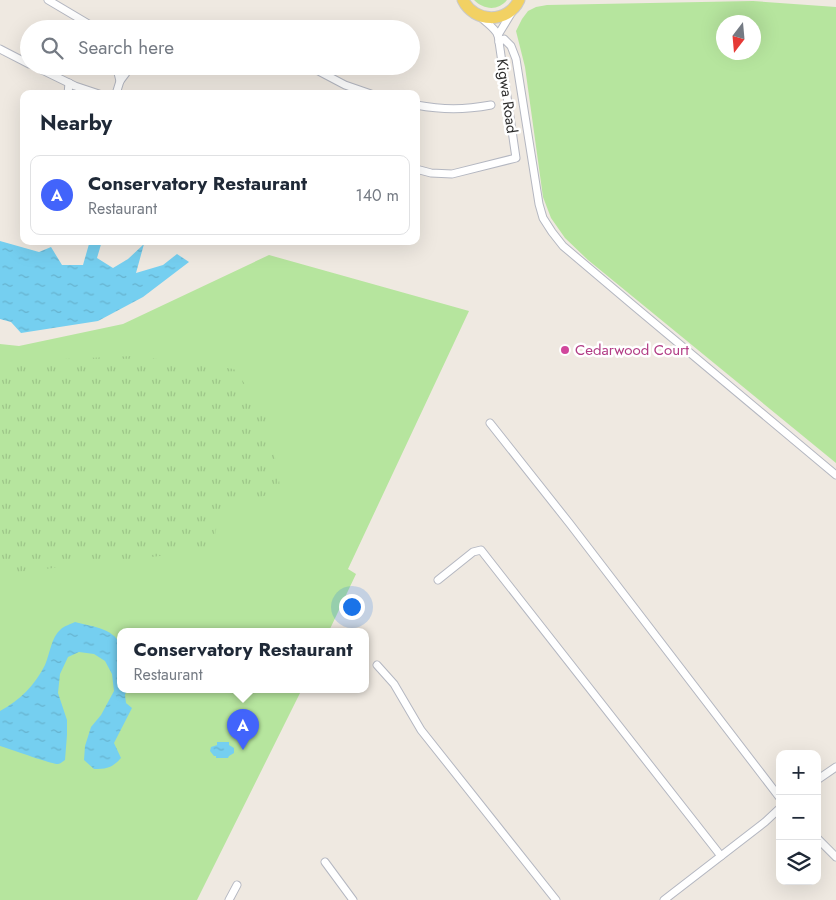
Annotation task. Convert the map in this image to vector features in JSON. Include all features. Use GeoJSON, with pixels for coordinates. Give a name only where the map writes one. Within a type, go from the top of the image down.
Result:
{"type":"FeatureCollection","features":[{"type":"Feature","properties":{"kind":"main road"},"geometry":{"type":"LineString","coordinates":[[463,0],[470,10],[480,16],[494,18],[503,16],[511,11],[519,1]]}},
{"type":"Feature","properties":{"kind":"street"},"geometry":{"type":"LineString","coordinates":[[48,0],[82,20]]}},
{"type":"Feature","properties":{"kind":"street"},"geometry":{"type":"LineString","coordinates":[[498,38],[519,1]]}},
{"type":"Feature","properties":{"kind":"street"},"geometry":{"type":"LineString","coordinates":[[480,16],[495,29],[498,38]]}},
{"type":"Feature","properties":{"kind":"street"},"geometry":{"type":"LineString","coordinates":[[498,38],[508,42],[516,58],[539,204],[543,218],[552,232],[563,246],[836,475]]}},
{"type":"Feature","properties":{"kind":"street","name":"Kigwa Road"},"geometry":{"type":"LineString","coordinates":[[420,170],[431,173],[452,174],[516,158],[498,38]]}},
{"type":"Feature","properties":{"kind":"street"},"geometry":{"type":"LineString","coordinates":[[0,49],[20,59]]}},
{"type":"Feature","properties":{"kind":"street"},"geometry":{"type":"LineString","coordinates":[[53,75],[87,90]]}},
{"type":"Feature","properties":{"kind":"street"},"geometry":{"type":"LineString","coordinates":[[118,75],[120,81]]}},
{"type":"Feature","properties":{"kind":"street"},"geometry":{"type":"LineString","coordinates":[[117,90],[124,75]]}},
{"type":"Feature","properties":{"kind":"street"},"geometry":{"type":"LineString","coordinates":[[327,75],[361,90]]}},
{"type":"Feature","properties":{"kind":"street"},"geometry":{"type":"LineString","coordinates":[[68,90],[69,83]]}},
{"type":"Feature","properties":{"kind":"street"},"geometry":{"type":"LineString","coordinates":[[420,105],[446,110],[491,106]]}},
{"type":"Feature","properties":{"kind":"street"},"geometry":{"type":"LineString","coordinates":[[490,423],[778,795]]}},
{"type":"Feature","properties":{"kind":"street"},"geometry":{"type":"LineString","coordinates":[[438,580],[473,552],[481,550],[721,856]]}},
{"type":"Feature","properties":{"kind":"street"},"geometry":{"type":"LineString","coordinates":[[377,665],[394,684],[420,730],[556,900]]}},
{"type":"Feature","properties":{"kind":"street"},"geometry":{"type":"LineString","coordinates":[[821,777],[836,767]]}},
{"type":"Feature","properties":{"kind":"street"},"geometry":{"type":"LineString","coordinates":[[664,900],[776,811]]}},
{"type":"Feature","properties":{"kind":"street"},"geometry":{"type":"LineString","coordinates":[[819,840],[836,857]]}},
{"type":"Feature","properties":{"kind":"street"},"geometry":{"type":"LineString","coordinates":[[325,862],[353,900]]}},
{"type":"Feature","properties":{"kind":"street"},"geometry":{"type":"LineString","coordinates":[[229,900],[237,885]]}},
{"type":"Feature","properties":{"kind":"green space"},"geometry":{"type":"Polygon","coordinates":[[[474,0],[507,0],[499,6],[491,8],[482,6],[474,0]]]}},
{"type":"Feature","properties":{"kind":"green space"},"geometry":{"type":"Polygon","coordinates":[[[753,1],[836,7],[836,463],[588,260],[565,238],[551,218],[543,197],[525,67],[516,31],[528,11],[547,5],[753,1]]]}},
{"type":"Feature","properties":{"kind":"green space"},"geometry":{"type":"Polygon","coordinates":[[[269,255],[469,311],[348,569],[356,574],[330,628],[117,628],[117,693],[300,693],[197,900],[0,900],[0,344],[19,346],[123,324],[269,255]]]}},
{"type":"Feature","properties":{"kind":"green space"},"geometry":{"type":"Polygon","coordinates":[[[134,356],[234,369],[268,416],[281,492],[232,504],[218,517],[213,550],[0,574],[0,382],[16,361],[134,356]]]}},
{"type":"Feature","properties":{"kind":"water"},"geometry":{"type":"Polygon","coordinates":[[[0,241],[39,252],[51,247],[62,265],[83,265],[89,245],[101,245],[97,258],[113,268],[128,259],[144,245],[136,273],[163,265],[177,254],[189,262],[143,297],[98,321],[21,333],[11,322],[0,319],[0,241]]]}},
{"type":"Feature","properties":{"kind":"water"},"geometry":{"type":"Polygon","coordinates":[[[75,622],[94,626],[107,631],[117,639],[117,693],[126,693],[126,703],[132,708],[114,743],[121,758],[112,766],[106,768],[94,769],[84,760],[85,746],[91,727],[101,715],[114,691],[112,674],[105,661],[94,654],[79,652],[68,657],[60,674],[58,693],[67,720],[65,760],[60,764],[55,764],[0,746],[0,711],[14,702],[32,685],[45,665],[53,641],[58,632],[75,622]]]}},
{"type":"Feature","properties":{"kind":"water"},"geometry":{"type":"Polygon","coordinates":[[[217,742],[229,742],[229,745],[234,748],[234,753],[228,758],[216,758],[210,751],[211,747],[217,745],[217,742]]]}},
{"type":"Feature","properties":{"kind":"place","name":"Cedarwood Court"},"geometry":{"type":"Point","coordinates":[565,350]}},
{"type":"Feature","properties":{"kind":"place","name":"Conservatory Restaurant"},"geometry":{"type":"Point","coordinates":[243,750]}}]}
